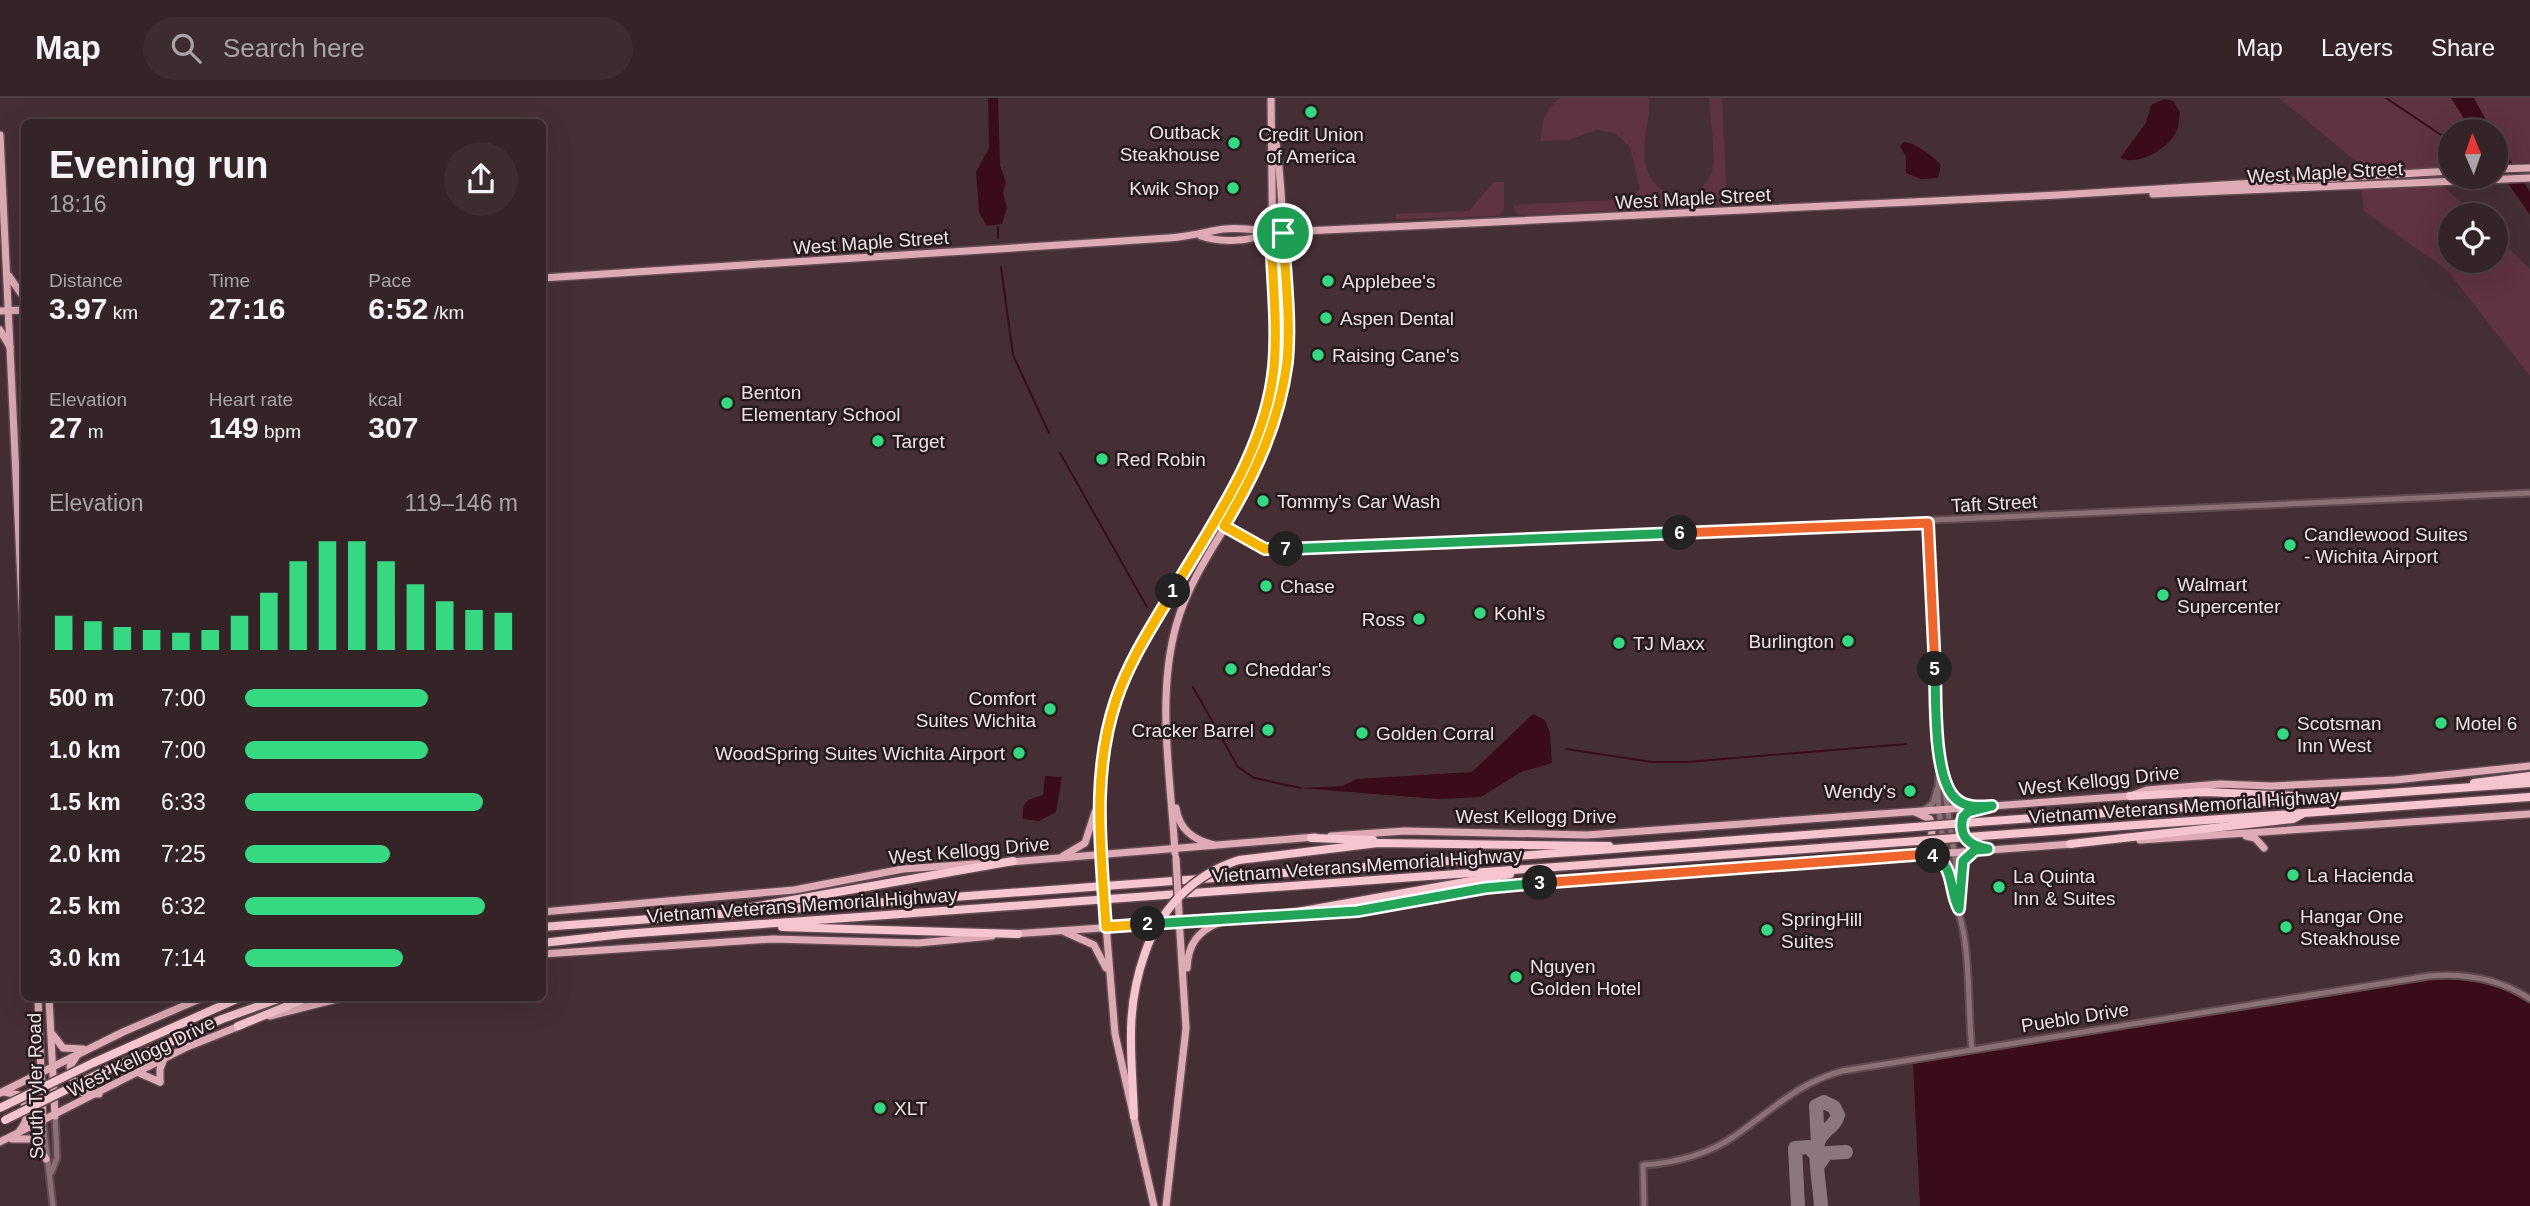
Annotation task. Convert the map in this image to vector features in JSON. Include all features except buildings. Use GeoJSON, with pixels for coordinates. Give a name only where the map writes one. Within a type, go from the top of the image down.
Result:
{"type":"FeatureCollection","features":[{"type":"Feature","properties":{"kind":"highway"},"geometry":{"type":"LineString","coordinates":[[2463,787],[2483,780],[2530,776]]}},
{"type":"Feature","properties":{"kind":"highway","name":"Vietnam Veterans Memorial Highway"},"geometry":{"type":"LineString","coordinates":[[546,927],[2530,783]]}},
{"type":"Feature","properties":{"kind":"highway"},"geometry":{"type":"LineString","coordinates":[[2130,796],[2274,793],[2312,799]]}},
{"type":"Feature","properties":{"kind":"highway","name":"Vietnam Veterans Memorial Highway"},"geometry":{"type":"LineString","coordinates":[[546,943],[744,925],[2530,797]]}},
{"type":"Feature","properties":{"kind":"highway"},"geometry":{"type":"LineString","coordinates":[[2070,844],[2293,819],[2304,812]]}},
{"type":"Feature","properties":{"kind":"highway"},"geometry":{"type":"LineString","coordinates":[[1311,838],[1661,847]]}},
{"type":"Feature","properties":{"kind":"highway"},"geometry":{"type":"LineString","coordinates":[[1134,1116],[1128,1045],[1130,1010],[1145,953],[1166,914],[1182,892],[1210,873],[1239,860],[1378,843],[1418,842]]}},
{"type":"Feature","properties":{"kind":"highway"},"geometry":{"type":"LineString","coordinates":[[684,918],[1013,862]]}},
{"type":"Feature","properties":{"kind":"highway"},"geometry":{"type":"LineString","coordinates":[[1275,916],[1538,868]]}},
{"type":"Feature","properties":{"kind":"highway"},"geometry":{"type":"LineString","coordinates":[[744,925],[1018,934]]}},
{"type":"Feature","properties":{"kind":"highway"},"geometry":{"type":"LineString","coordinates":[[0,1108],[232,1001]]}},
{"type":"Feature","properties":{"kind":"highway"},"geometry":{"type":"LineString","coordinates":[[3,1121],[98,1074],[222,1019],[273,1001]]}},
{"type":"Feature","properties":{"kind":"highway"},"geometry":{"type":"LineString","coordinates":[[237,1026],[300,1001]]}},
{"type":"Feature","properties":{"kind":"main road"},"geometry":{"type":"LineString","coordinates":[[1057,859],[1074,851],[1089,835],[1098,794],[1101,762],[1117,698],[1145,638],[1247,462],[1271,387],[1275,350],[1268,232],[1271,98]]}},
{"type":"Feature","properties":{"kind":"main road"},"geometry":{"type":"LineString","coordinates":[[1166,1206],[1185,1045],[1185,996],[1166,695],[1174,638],[1186,598],[1261,460],[1281,388],[1287,332],[1282,179],[1272,121]]}},
{"type":"Feature","properties":{"kind":"main road"},"geometry":{"type":"LineString","coordinates":[[0,135],[21,577]]}},
{"type":"Feature","properties":{"kind":"main road"},"geometry":{"type":"LineString","coordinates":[[2508,169],[2530,168]]}},
{"type":"Feature","properties":{"kind":"main road","name":"West Maple Street"},"geometry":{"type":"LineString","coordinates":[[546,278],[1201,236],[1224,239],[1259,237],[1268,232],[2122,192],[2438,172]]}},
{"type":"Feature","properties":{"kind":"main road","name":"West Maple Street"},"geometry":{"type":"LineString","coordinates":[[2122,192],[2193,193],[2530,178]]}},
{"type":"Feature","properties":{"kind":"main road"},"geometry":{"type":"LineString","coordinates":[[7,271],[21,293]]}},
{"type":"Feature","properties":{"kind":"main road"},"geometry":{"type":"LineString","coordinates":[[0,311],[21,310]]}},
{"type":"Feature","properties":{"kind":"main road"},"geometry":{"type":"LineString","coordinates":[[0,330],[11,348]]}},
{"type":"Feature","properties":{"kind":"main road","name":"West Kellogg Drive"},"geometry":{"type":"LineString","coordinates":[[546,912],[758,894],[925,866],[1057,859],[1102,860],[1405,831],[1587,835],[2130,796],[2158,789],[2254,783],[2272,786],[2395,780],[2530,766]]}},
{"type":"Feature","properties":{"kind":"main road"},"geometry":{"type":"LineString","coordinates":[[1170,777],[1177,812],[1186,831],[1202,842],[1222,847]]}},
{"type":"Feature","properties":{"kind":"main road"},"geometry":{"type":"LineString","coordinates":[[1098,794],[1109,982]]}},
{"type":"Feature","properties":{"kind":"main road"},"geometry":{"type":"LineString","coordinates":[[1988,849],[1969,843],[1961,825],[1968,812],[1992,806]]}},
{"type":"Feature","properties":{"kind":"main road"},"geometry":{"type":"LineString","coordinates":[[1910,855],[1929,844],[1934,832],[1930,819],[1918,811]]}},
{"type":"Feature","properties":{"kind":"main road"},"geometry":{"type":"LineString","coordinates":[[546,954],[801,938],[918,943],[1061,930],[1106,923],[1357,911],[1524,884],[1988,849],[2530,814]]}},
{"type":"Feature","properties":{"kind":"main road"},"geometry":{"type":"LineString","coordinates":[[2224,835],[2252,837],[2264,848]]}},
{"type":"Feature","properties":{"kind":"main road"},"geometry":{"type":"LineString","coordinates":[[1185,996],[1191,944],[1205,928],[1226,919]]}},
{"type":"Feature","properties":{"kind":"main road"},"geometry":{"type":"LineString","coordinates":[[1061,930],[1094,945],[1107,970],[1115,1034],[1154,1206]]}},
{"type":"Feature","properties":{"kind":"main road","name":"South Tyler Road"},"geometry":{"type":"LineString","coordinates":[[38,1001],[43,1121]]}},
{"type":"Feature","properties":{"kind":"main road","name":"South Tyler Road"},"geometry":{"type":"LineString","coordinates":[[49,1001],[55,1116]]}},
{"type":"Feature","properties":{"kind":"main road","name":"West Kellogg Drive"},"geometry":{"type":"LineString","coordinates":[[1,1093],[41,1071],[195,1001]]}},
{"type":"Feature","properties":{"kind":"main road","name":"West Kellogg Drive"},"geometry":{"type":"LineString","coordinates":[[2,1141],[237,1026],[330,1001]]}},
{"type":"Feature","properties":{"kind":"main road"},"geometry":{"type":"LineString","coordinates":[[51,1031],[64,1048],[85,1051]]}},
{"type":"Feature","properties":{"kind":"main road"},"geometry":{"type":"LineString","coordinates":[[85,1051],[70,1066],[71,1077],[83,1093],[99,1094]]}},
{"type":"Feature","properties":{"kind":"main road"},"geometry":{"type":"LineString","coordinates":[[138,1073],[160,1082],[160,1069],[165,1059]]}},
{"type":"Feature","properties":{"kind":"main road"},"geometry":{"type":"LineString","coordinates":[[1,1093],[19,1095],[26,1106],[28,1116],[19,1133]]}},
{"type":"Feature","properties":{"kind":"main road"},"geometry":{"type":"LineString","coordinates":[[2,1141],[34,1139],[46,1159]]}},
{"type":"Feature","properties":{"kind":"street","name":"Taft Street"},"geometry":{"type":"LineString","coordinates":[[1214,520],[1265,549],[1293,549],[1928,523],[2530,493]]}},
{"type":"Feature","properties":{"kind":"street"},"geometry":{"type":"LineString","coordinates":[[1918,811],[1933,803],[1941,766],[1928,523]]}},
{"type":"Feature","properties":{"kind":"street"},"geometry":{"type":"LineString","coordinates":[[1941,766],[1957,800],[1974,807]]}},
{"type":"Feature","properties":{"kind":"street"},"geometry":{"type":"LineString","coordinates":[[1944,810],[1945,777]]}},
{"type":"Feature","properties":{"kind":"street"},"geometry":{"type":"LineString","coordinates":[[1938,783],[1959,882],[1972,1049]]}},
{"type":"Feature","properties":{"kind":"street"},"geometry":{"type":"LineString","coordinates":[[1959,882],[1963,861],[1975,850]]}},
{"type":"Feature","properties":{"kind":"street"},"geometry":{"type":"LineString","coordinates":[[1951,852],[1953,900],[1959,909]]}},
{"type":"Feature","properties":{"kind":"street"},"geometry":{"type":"LineString","coordinates":[[1927,854],[1942,861],[1950,875]]}},
{"type":"Feature","properties":{"kind":"street","name":"Pueblo Drive"},"geometry":{"type":"LineString","coordinates":[[1644,1206],[1643,1165],[1709,1151],[1735,1136],[1790,1093],[1816,1079],[1842,1071],[2444,975],[2486,979],[2530,999]]}},
{"type":"Feature","properties":{"kind":"street","name":"South Tyler Road"},"geometry":{"type":"LineString","coordinates":[[51,1173],[57,1158],[55,1116]]}},
{"type":"Feature","properties":{"kind":"street","name":"South Tyler Road"},"geometry":{"type":"LineString","coordinates":[[43,1121],[53,1206]]}},
{"type":"Feature","properties":{"kind":"shaded area"},"geometry":{"type":"Polygon","coordinates":[[[988,98],[998,98],[1000,165],[1006,182],[1003,193],[1007,208],[1002,224],[987,226],[979,212],[976,172],[989,148],[988,98]]]}},
{"type":"Feature","properties":{"kind":"shaded area"},"geometry":{"type":"Polygon","coordinates":[[[1560,98],[1649,98],[1644,155],[1649,175],[1656,185],[1665,191],[1686,195],[1696,192],[1711,174],[1713,149],[1709,98],[1722,98],[1727,205],[1522,215],[1516,213],[1513,205],[1631,199],[1640,189],[1630,147],[1615,133],[1596,130],[1569,140],[1541,141],[1545,116],[1560,98]]]}},
{"type":"Feature","properties":{"kind":"shaded area"},"geometry":{"type":"Polygon","coordinates":[[[2279,98],[2530,98],[2530,168],[2508,169],[2508,119],[2438,119],[2438,173],[2374,176],[2279,98]]]}},
{"type":"Feature","properties":{"kind":"shaded area"},"geometry":{"type":"Polygon","coordinates":[[[2451,98],[2474,98],[2485,119],[2464,119],[2451,98]]]}},
{"type":"Feature","properties":{"kind":"shaded area"},"geometry":{"type":"Polygon","coordinates":[[[2164,99],[2173,101],[2180,112],[2177,129],[2171,140],[2158,151],[2143,158],[2120,158],[2146,123],[2151,105],[2164,99]]]}},
{"type":"Feature","properties":{"kind":"shaded area"},"geometry":{"type":"Polygon","coordinates":[[[1904,142],[1924,150],[1941,165],[1938,178],[1921,179],[1906,173],[1906,157],[1900,146],[1904,142]]]}},
{"type":"Feature","properties":{"kind":"shaded area"},"geometry":{"type":"Polygon","coordinates":[[[2508,157],[2530,192],[2530,215],[2508,183],[2508,157]]]}},
{"type":"Feature","properties":{"kind":"shaded area"},"geometry":{"type":"Polygon","coordinates":[[[1494,182],[1504,182],[1504,210],[1499,216],[1396,219],[1396,214],[1469,211],[1494,182]]]}},
{"type":"Feature","properties":{"kind":"shaded area"},"geometry":{"type":"Polygon","coordinates":[[[2438,182],[2438,189],[2446,189],[2461,203],[2438,203],[2438,264],[2364,211],[2361,186],[2438,182]]]}},
{"type":"Feature","properties":{"kind":"shaded area"},"geometry":{"type":"Polygon","coordinates":[[[2508,248],[2530,269],[2530,376],[2449,273],[2508,273],[2508,248]]]}},
{"type":"Feature","properties":{"kind":"shaded area"},"geometry":{"type":"Polygon","coordinates":[[[1533,714],[1545,720],[1550,733],[1552,763],[1521,772],[1481,797],[1438,799],[1299,788],[1342,786],[1357,779],[1472,772],[1533,714]]]}},
{"type":"Feature","properties":{"kind":"shaded area"},"geometry":{"type":"Polygon","coordinates":[[[1045,776],[1062,777],[1056,812],[1039,821],[1023,819],[1025,804],[1043,795],[1045,776]]]}},
{"type":"Feature","properties":{"kind":"shaded area"},"geometry":{"type":"Polygon","coordinates":[[[2444,977],[2489,984],[2511,992],[2530,1004],[2530,1206],[1920,1206],[1913,1064],[2444,977]]]}},
{"type":"Feature","properties":{"kind":"waterway"},"geometry":{"type":"LineString","coordinates":[[2386,98],[2438,133]]}},
{"type":"Feature","properties":{"kind":"waterway"},"geometry":{"type":"LineString","coordinates":[[998,227],[998,238]]}},
{"type":"Feature","properties":{"kind":"waterway"},"geometry":{"type":"LineString","coordinates":[[1001,267],[1013,355],[1049,433]]}},
{"type":"Feature","properties":{"kind":"waterway"},"geometry":{"type":"LineString","coordinates":[[1060,453],[1147,607]]}},
{"type":"Feature","properties":{"kind":"waterway"},"geometry":{"type":"LineString","coordinates":[[1193,687],[1238,767],[1254,778],[1301,788]]}},
{"type":"Feature","properties":{"kind":"waterway"},"geometry":{"type":"LineString","coordinates":[[1566,749],[1652,762],[1687,762],[1906,744]]}},
{"type":"Feature","properties":{"kind":"taxiway"},"geometry":{"type":"LineString","coordinates":[[1818,1144],[1816,1106],[1824,1102],[1834,1107],[1838,1115],[1818,1143],[1821,1206]]}},
{"type":"Feature","properties":{"kind":"taxiway"},"geometry":{"type":"LineString","coordinates":[[1798,1206],[1795,1148],[1809,1147],[1818,1157]]}},
{"type":"Feature","properties":{"kind":"taxiway"},"geometry":{"type":"LineString","coordinates":[[1819,1164],[1827,1153],[1846,1152]]}},
{"type":"Feature","properties":{"kind":"place","name":"Credit Union of America"},"geometry":{"type":"Point","coordinates":[1311,112]}},
{"type":"Feature","properties":{"kind":"place","name":"Outback Steakhouse"},"geometry":{"type":"Point","coordinates":[1234,143]}},
{"type":"Feature","properties":{"kind":"place","name":"Kwik Shop"},"geometry":{"type":"Point","coordinates":[1233,188]}},
{"type":"Feature","properties":{"kind":"place","name":"Applebee's"},"geometry":{"type":"Point","coordinates":[1328,281]}},
{"type":"Feature","properties":{"kind":"place","name":"Aspen Dental"},"geometry":{"type":"Point","coordinates":[1326,318]}},
{"type":"Feature","properties":{"kind":"place","name":"Raising Cane's"},"geometry":{"type":"Point","coordinates":[1318,355]}},
{"type":"Feature","properties":{"kind":"place","name":"Benton Elementary School"},"geometry":{"type":"Point","coordinates":[727,403]}},
{"type":"Feature","properties":{"kind":"place","name":"Target"},"geometry":{"type":"Point","coordinates":[878,441]}},
{"type":"Feature","properties":{"kind":"place","name":"Red Robin"},"geometry":{"type":"Point","coordinates":[1102,459]}},
{"type":"Feature","properties":{"kind":"place","name":"Tommy's Car Wash"},"geometry":{"type":"Point","coordinates":[1263,501]}},
{"type":"Feature","properties":{"kind":"place","name":"Candlewood Suites - Wichita Airport"},"geometry":{"type":"Point","coordinates":[2290,545]}},
{"type":"Feature","properties":{"kind":"place","name":"Chase"},"geometry":{"type":"Point","coordinates":[1266,586]}},
{"type":"Feature","properties":{"kind":"place","name":"Walmart Supercenter"},"geometry":{"type":"Point","coordinates":[2163,595]}},
{"type":"Feature","properties":{"kind":"place","name":"Kohl's"},"geometry":{"type":"Point","coordinates":[1480,613]}},
{"type":"Feature","properties":{"kind":"place","name":"Ross"},"geometry":{"type":"Point","coordinates":[1419,619]}},
{"type":"Feature","properties":{"kind":"place","name":"Burlington"},"geometry":{"type":"Point","coordinates":[1848,641]}},
{"type":"Feature","properties":{"kind":"place","name":"TJ Maxx"},"geometry":{"type":"Point","coordinates":[1619,643]}},
{"type":"Feature","properties":{"kind":"place","name":"Cheddar's"},"geometry":{"type":"Point","coordinates":[1231,669]}},
{"type":"Feature","properties":{"kind":"place","name":"Comfort Suites Wichita"},"geometry":{"type":"Point","coordinates":[1050,709]}},
{"type":"Feature","properties":{"kind":"place","name":"Motel 6"},"geometry":{"type":"Point","coordinates":[2441,723]}},
{"type":"Feature","properties":{"kind":"place","name":"Cracker Barrel"},"geometry":{"type":"Point","coordinates":[1268,730]}},
{"type":"Feature","properties":{"kind":"place","name":"Golden Corral"},"geometry":{"type":"Point","coordinates":[1362,733]}},
{"type":"Feature","properties":{"kind":"place","name":"Scotsman Inn West"},"geometry":{"type":"Point","coordinates":[2283,734]}},
{"type":"Feature","properties":{"kind":"place","name":"WoodSpring Suites Wichita Airport"},"geometry":{"type":"Point","coordinates":[1019,753]}},
{"type":"Feature","properties":{"kind":"place","name":"Wendy's"},"geometry":{"type":"Point","coordinates":[1910,791]}},
{"type":"Feature","properties":{"kind":"place","name":"La Hacienda"},"geometry":{"type":"Point","coordinates":[2293,875]}},
{"type":"Feature","properties":{"kind":"place","name":"La Quinta Inn & Suites"},"geometry":{"type":"Point","coordinates":[1999,887]}},
{"type":"Feature","properties":{"kind":"place","name":"Hangar One Steakhouse"},"geometry":{"type":"Point","coordinates":[2286,927]}},
{"type":"Feature","properties":{"kind":"place","name":"SpringHill Suites"},"geometry":{"type":"Point","coordinates":[1767,930]}},
{"type":"Feature","properties":{"kind":"place","name":"Nguyen Golden Hotel"},"geometry":{"type":"Point","coordinates":[1516,977]}},
{"type":"Feature","properties":{"kind":"place","name":"XLT"},"geometry":{"type":"Point","coordinates":[880,1108]}},
{"type":"Feature","properties":{"kind":"route"},"geometry":{"type":"LineString","coordinates":[[1271,232],[1283,233],[1287,361],[1277,412],[1255,473],[1224,526],[1259,546],[1269,550],[1928,523],[1941,766],[1951,793],[1957,800],[1974,807],[1992,806],[1968,812],[1963,817],[1962,833],[1969,843],[1988,849],[1975,850],[1963,861],[1959,882],[1959,909],[1953,900],[1950,875],[1945,864],[1927,854],[1524,884],[1485,888],[1384,908],[1329,914],[1106,927],[1098,794],[1107,730],[1130,668],[1237,483],[1266,409],[1275,350],[1271,232]]}}]}
